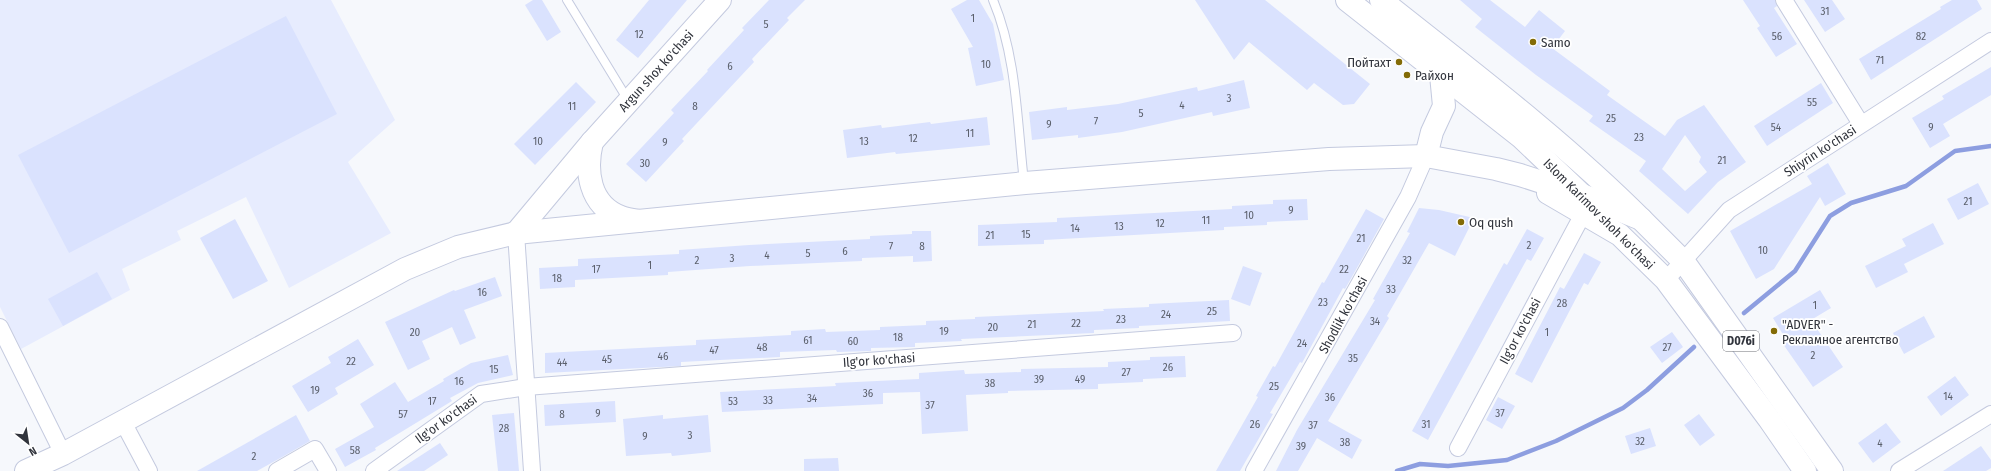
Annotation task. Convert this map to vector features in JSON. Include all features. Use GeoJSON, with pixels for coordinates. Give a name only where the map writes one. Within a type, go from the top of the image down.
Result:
{"type":"FeatureCollection","features":[{"type":"Feature","properties":{"kind":"main road","name":"Argun shox ko'chasi"},"geometry":{"type":"LineString","coordinates":[[516,233],[592,142],[720,0]]}},
{"type":"Feature","properties":{"kind":"main road","name":"Islom Karimov shoh ko'chasi"},"geometry":{"type":"LineString","coordinates":[[1347,0],[1521,137],[1582,205],[1620,235],[1666,280],[1770,419],[1805,471]]}},
{"type":"Feature","properties":{"kind":"main road","name":"Islom Karimov shoh ko'chasi"},"geometry":{"type":"LineString","coordinates":[[1380,0],[1528,119],[1612,190],[1684,262],[1832,471]]}},
{"type":"Feature","properties":{"kind":"main road"},"geometry":{"type":"LineString","coordinates":[[1426,156],[1432,132],[1444,106],[1441,75]]}},
{"type":"Feature","properties":{"kind":"main road"},"geometry":{"type":"LineString","coordinates":[[592,142],[588,167],[589,180],[593,191],[606,209],[621,217],[639,221]]}},
{"type":"Feature","properties":{"kind":"main road"},"geometry":{"type":"LineString","coordinates":[[26,471],[63,454],[405,269],[458,247],[516,233],[1024,183],[1328,159],[1426,156],[1496,169],[1520,176],[1582,205],[1641,219]]}},
{"type":"Feature","properties":{"kind":"main road"},"geometry":{"type":"LineString","coordinates":[[39,471],[63,454]]}},
{"type":"Feature","properties":{"kind":"street"},"geometry":{"type":"LineString","coordinates":[[1784,0],[1861,124]]}},
{"type":"Feature","properties":{"kind":"street","name":"Shiyrin ko'chasi"},"geometry":{"type":"LineString","coordinates":[[1666,280],[1684,262],[1729,210],[1991,41]]}},
{"type":"Feature","properties":{"kind":"street","name":"Shodlik ko'chasi"},"geometry":{"type":"LineString","coordinates":[[1254,471],[1408,196],[1426,156]]}},
{"type":"Feature","properties":{"kind":"street","name":"Ilg'or ko'chasi"},"geometry":{"type":"LineString","coordinates":[[1458,448],[1582,205]]}},
{"type":"Feature","properties":{"kind":"street"},"geometry":{"type":"LineString","coordinates":[[516,233],[532,471]]}},
{"type":"Feature","properties":{"kind":"street"},"geometry":{"type":"LineString","coordinates":[[0,327],[63,454]]}},
{"type":"Feature","properties":{"kind":"street","name":"Ilg'or ko'chasi"},"geometry":{"type":"LineString","coordinates":[[374,471],[481,394],[526,387],[1233,333]]}},
{"type":"Feature","properties":{"kind":"street"},"geometry":{"type":"LineString","coordinates":[[1899,471],[1991,414]]}},
{"type":"Feature","properties":{"kind":"street"},"geometry":{"type":"LineString","coordinates":[[123,422],[149,471]]}},
{"type":"Feature","properties":{"kind":"street"},"geometry":{"type":"LineString","coordinates":[[277,471],[315,449],[328,471]]}},
{"type":"Feature","properties":{"kind":"lane"},"geometry":{"type":"LineString","coordinates":[[567,0],[629,102]]}},
{"type":"Feature","properties":{"kind":"lane"},"geometry":{"type":"LineString","coordinates":[[993,0],[1009,52],[1024,183]]}},
{"type":"Feature","properties":{"kind":"shaded area"},"geometry":{"type":"Polygon","coordinates":[[[0,0],[331,0],[395,120],[348,162],[391,233],[289,288],[246,197],[177,231],[181,240],[122,269],[130,290],[21,349],[0,307],[0,0]]]}},
{"type":"Feature","properties":{"kind":"building"},"geometry":{"type":"Polygon","coordinates":[[[533,0],[542,0],[561,32],[547,41],[525,5],[533,0]]]}},
{"type":"Feature","properties":{"kind":"building"},"geometry":{"type":"Polygon","coordinates":[[[649,0],[687,0],[638,58],[616,40],[649,0]]]}},
{"type":"Feature","properties":{"kind":"building"},"geometry":{"type":"Polygon","coordinates":[[[769,0],[805,0],[787,18],[789,20],[752,59],[754,62],[682,139],[684,141],[646,182],[626,164],[674,113],[671,110],[708,71],[707,70],[744,30],[742,28],[769,0]]]}},
{"type":"Feature","properties":{"kind":"building"},"geometry":{"type":"Polygon","coordinates":[[[967,0],[979,0],[993,24],[1004,80],[976,86],[968,48],[973,47],[951,9],[967,0]]]}},
{"type":"Feature","properties":{"kind":"building"},"geometry":{"type":"Polygon","coordinates":[[[1195,0],[1265,0],[1370,84],[1354,104],[1343,105],[1314,83],[1307,90],[1249,42],[1234,60],[1195,0]]]}},
{"type":"Feature","properties":{"kind":"building"},"geometry":{"type":"Polygon","coordinates":[[[1460,0],[1490,0],[1525,27],[1539,10],[1565,31],[1552,48],[1610,91],[1607,95],[1665,136],[1677,120],[1704,105],[1746,162],[1718,182],[1688,214],[1639,171],[1646,161],[1589,121],[1593,116],[1536,75],[1475,27],[1482,19],[1460,0]],[[1685,135],[1662,169],[1685,191],[1707,172],[1699,162],[1701,157],[1685,135]]]}},
{"type":"Feature","properties":{"kind":"building"},"geometry":{"type":"Polygon","coordinates":[[[1743,0],[1775,0],[1777,6],[1774,8],[1797,44],[1776,57],[1757,28],[1760,26],[1743,0]]]}},
{"type":"Feature","properties":{"kind":"building"},"geometry":{"type":"Polygon","coordinates":[[[1804,0],[1832,0],[1845,19],[1825,32],[1804,0]]]}},
{"type":"Feature","properties":{"kind":"building"},"geometry":{"type":"Polygon","coordinates":[[[1952,0],[1977,0],[1982,9],[1871,80],[1859,59],[1941,9],[1940,7],[1952,0]]]}},
{"type":"Feature","properties":{"kind":"building"},"geometry":{"type":"Polygon","coordinates":[[[286,16],[337,114],[69,253],[18,155],[286,16]]]}},
{"type":"Feature","properties":{"kind":"building"},"geometry":{"type":"Polygon","coordinates":[[[1991,67],[1991,95],[1943,124],[1950,136],[1930,148],[1912,118],[1944,99],[1942,96],[1991,67]]]}},
{"type":"Feature","properties":{"kind":"building"},"geometry":{"type":"Polygon","coordinates":[[[1244,80],[1250,108],[1213,116],[1212,112],[1122,132],[1078,138],[1078,135],[1032,140],[1029,112],[1067,107],[1067,110],[1118,104],[1197,87],[1198,91],[1244,80]]]}},
{"type":"Feature","properties":{"kind":"building"},"geometry":{"type":"Polygon","coordinates":[[[576,82],[596,102],[535,165],[514,144],[576,82]]]}},
{"type":"Feature","properties":{"kind":"building"},"geometry":{"type":"Polygon","coordinates":[[[1821,83],[1833,103],[1767,146],[1754,126],[1821,83]]]}},
{"type":"Feature","properties":{"kind":"building"},"geometry":{"type":"Polygon","coordinates":[[[987,117],[990,145],[896,154],[895,152],[847,158],[843,130],[881,125],[882,128],[930,122],[931,124],[987,117]]]}},
{"type":"Feature","properties":{"kind":"building"},"geometry":{"type":"Polygon","coordinates":[[[1828,163],[1846,194],[1825,206],[1820,197],[1774,269],[1756,279],[1730,231],[1812,184],[1807,176],[1828,163]]]}},
{"type":"Feature","properties":{"kind":"building"},"geometry":{"type":"Polygon","coordinates":[[[1978,183],[1989,204],[1958,220],[1947,199],[1978,183]]]}},
{"type":"Feature","properties":{"kind":"building"},"geometry":{"type":"Polygon","coordinates":[[[1307,199],[1308,220],[1267,222],[1267,225],[1224,227],[1224,230],[1044,240],[1044,244],[978,246],[978,225],[1057,222],[1057,218],[1232,209],[1232,206],[1273,204],[1273,200],[1307,199]]]}},
{"type":"Feature","properties":{"kind":"building"},"geometry":{"type":"Polygon","coordinates":[[[1419,208],[1439,210],[1474,218],[1455,256],[1429,243],[1387,316],[1389,318],[1328,421],[1362,440],[1352,459],[1317,438],[1298,471],[1276,471],[1297,430],[1375,300],[1373,299],[1410,233],[1407,232],[1419,208]]]}},
{"type":"Feature","properties":{"kind":"building"},"geometry":{"type":"Polygon","coordinates":[[[1366,209],[1384,219],[1345,289],[1343,288],[1302,363],[1300,362],[1270,413],[1273,414],[1240,471],[1216,471],[1258,397],[1256,396],[1273,366],[1275,367],[1322,282],[1324,283],[1366,209]]]}},
{"type":"Feature","properties":{"kind":"building"},"geometry":{"type":"Polygon","coordinates":[[[235,219],[268,281],[233,299],[200,238],[235,219]]]}},
{"type":"Feature","properties":{"kind":"building"},"geometry":{"type":"Polygon","coordinates":[[[1933,223],[1944,244],[1904,264],[1908,272],[1876,288],[1865,266],[1906,246],[1902,239],[1933,223]]]}},
{"type":"Feature","properties":{"kind":"building"},"geometry":{"type":"Polygon","coordinates":[[[1527,229],[1544,238],[1531,261],[1527,259],[1428,440],[1412,431],[1504,263],[1507,265],[1527,229]]]}},
{"type":"Feature","properties":{"kind":"building"},"geometry":{"type":"Polygon","coordinates":[[[912,231],[931,231],[932,261],[913,262],[913,256],[862,258],[862,261],[750,266],[668,272],[668,275],[575,280],[575,287],[540,289],[539,268],[578,266],[578,259],[679,254],[679,250],[749,245],[870,239],[870,236],[912,234],[912,231]]]}},
{"type":"Feature","properties":{"kind":"building"},"geometry":{"type":"Polygon","coordinates":[[[1584,253],[1601,262],[1588,285],[1584,283],[1532,383],[1515,374],[1560,287],[1564,289],[1584,253]]]}},
{"type":"Feature","properties":{"kind":"building"},"geometry":{"type":"Polygon","coordinates":[[[1243,266],[1262,273],[1250,306],[1231,299],[1243,266]]]}},
{"type":"Feature","properties":{"kind":"building"},"geometry":{"type":"Polygon","coordinates":[[[97,272],[112,299],[63,326],[48,299],[97,272]]]}},
{"type":"Feature","properties":{"kind":"building"},"geometry":{"type":"Polygon","coordinates":[[[495,277],[502,296],[464,310],[476,338],[460,345],[452,327],[422,341],[430,359],[408,370],[385,322],[454,290],[455,291],[495,277]]]}},
{"type":"Feature","properties":{"kind":"building"},"geometry":{"type":"Polygon","coordinates":[[[1820,290],[1831,308],[1811,320],[1843,367],[1813,387],[1783,344],[1787,341],[1773,318],[1820,290]]]}},
{"type":"Feature","properties":{"kind":"building"},"geometry":{"type":"Polygon","coordinates":[[[1229,300],[1230,321],[1139,326],[1139,328],[1094,330],[1094,333],[961,339],[962,341],[915,343],[915,347],[871,348],[871,351],[837,352],[836,350],[780,352],[780,357],[681,362],[681,366],[545,373],[545,353],[696,345],[696,340],[791,335],[791,331],[825,329],[826,332],[880,330],[880,327],[926,325],[926,321],[975,319],[975,317],[1104,311],[1103,309],[1149,307],[1149,304],[1229,300]]]}},
{"type":"Feature","properties":{"kind":"building"},"geometry":{"type":"Polygon","coordinates":[[[1924,316],[1935,337],[1904,354],[1893,333],[1924,316]]]}},
{"type":"Feature","properties":{"kind":"building"},"geometry":{"type":"Polygon","coordinates":[[[1672,332],[1683,347],[1662,363],[1650,347],[1672,332]]]}},
{"type":"Feature","properties":{"kind":"building"},"geometry":{"type":"Polygon","coordinates":[[[358,339],[374,365],[335,388],[338,394],[308,412],[292,386],[331,363],[328,357],[358,339]]]}},
{"type":"Feature","properties":{"kind":"building"},"geometry":{"type":"Polygon","coordinates":[[[508,355],[513,375],[478,383],[450,398],[452,401],[375,448],[376,450],[345,467],[335,449],[374,427],[360,404],[395,382],[408,402],[471,363],[508,355]]]}},
{"type":"Feature","properties":{"kind":"building"},"geometry":{"type":"Polygon","coordinates":[[[1185,356],[1186,377],[1143,379],[1143,382],[1098,384],[1098,389],[1008,391],[1008,393],[966,395],[968,431],[922,434],[920,392],[883,393],[883,404],[722,412],[720,392],[836,386],[835,383],[919,379],[919,373],[964,370],[965,374],[1021,372],[1021,369],[1108,367],[1108,362],[1150,360],[1150,357],[1185,356]]]}},
{"type":"Feature","properties":{"kind":"building"},"geometry":{"type":"Polygon","coordinates":[[[1955,376],[1969,395],[1941,416],[1927,397],[1955,376]]]}},
{"type":"Feature","properties":{"kind":"building"},"geometry":{"type":"Polygon","coordinates":[[[1498,397],[1515,406],[1502,429],[1486,420],[1498,397]]]}},
{"type":"Feature","properties":{"kind":"building"},"geometry":{"type":"Polygon","coordinates":[[[615,401],[616,422],[545,426],[544,405],[615,401]]]}},
{"type":"Feature","properties":{"kind":"building"},"geometry":{"type":"Polygon","coordinates":[[[514,413],[519,471],[498,471],[492,415],[514,413]]]}},
{"type":"Feature","properties":{"kind":"building"},"geometry":{"type":"Polygon","coordinates":[[[1699,414],[1715,435],[1700,446],[1684,425],[1699,414]]]}},
{"type":"Feature","properties":{"kind":"building"},"geometry":{"type":"Polygon","coordinates":[[[296,415],[310,441],[284,456],[257,471],[197,471],[296,415]]]}},
{"type":"Feature","properties":{"kind":"building"},"geometry":{"type":"Polygon","coordinates":[[[663,415],[663,419],[708,415],[711,452],[672,456],[671,453],[626,456],[623,419],[663,415]]]}},
{"type":"Feature","properties":{"kind":"building"},"geometry":{"type":"Polygon","coordinates":[[[1886,423],[1901,442],[1873,463],[1858,443],[1886,423]]]}},
{"type":"Feature","properties":{"kind":"building"},"geometry":{"type":"Polygon","coordinates":[[[1650,428],[1656,446],[1631,454],[1625,436],[1650,428]]]}},
{"type":"Feature","properties":{"kind":"building"},"geometry":{"type":"Polygon","coordinates":[[[440,443],[448,455],[424,471],[397,471],[440,443]]]}},
{"type":"Feature","properties":{"kind":"building"},"geometry":{"type":"Polygon","coordinates":[[[1981,446],[1991,460],[1991,468],[1986,471],[1943,471],[1981,446]]]}},
{"type":"Feature","properties":{"kind":"building"},"geometry":{"type":"Polygon","coordinates":[[[838,458],[839,471],[804,471],[804,459],[838,458]]]}},
{"type":"Feature","properties":{"kind":"waterway"},"geometry":{"type":"LineString","coordinates":[[1744,313],[1795,271],[1830,216],[1851,203],[1906,186],[1955,151],[1991,146]]}},
{"type":"Feature","properties":{"kind":"waterway"},"geometry":{"type":"LineString","coordinates":[[1397,471],[1420,464],[1448,466],[1507,460],[1556,441],[1623,408],[1647,390],[1694,347]]}},
{"type":"Feature","properties":{"kind":"place","name":"Samo"},"geometry":{"type":"Point","coordinates":[1533,42]}},
{"type":"Feature","properties":{"kind":"place","name":"Пойтахт"},"geometry":{"type":"Point","coordinates":[1399,62]}},
{"type":"Feature","properties":{"kind":"place","name":"Райхон"},"geometry":{"type":"Point","coordinates":[1407,75]}},
{"type":"Feature","properties":{"kind":"place","name":"Oq qush"},"geometry":{"type":"Point","coordinates":[1461,222]}},
{"type":"Feature","properties":{"kind":"place","name":"\"ADVER\" - Рекламное агентство"},"geometry":{"type":"Point","coordinates":[1774,331]}}]}
